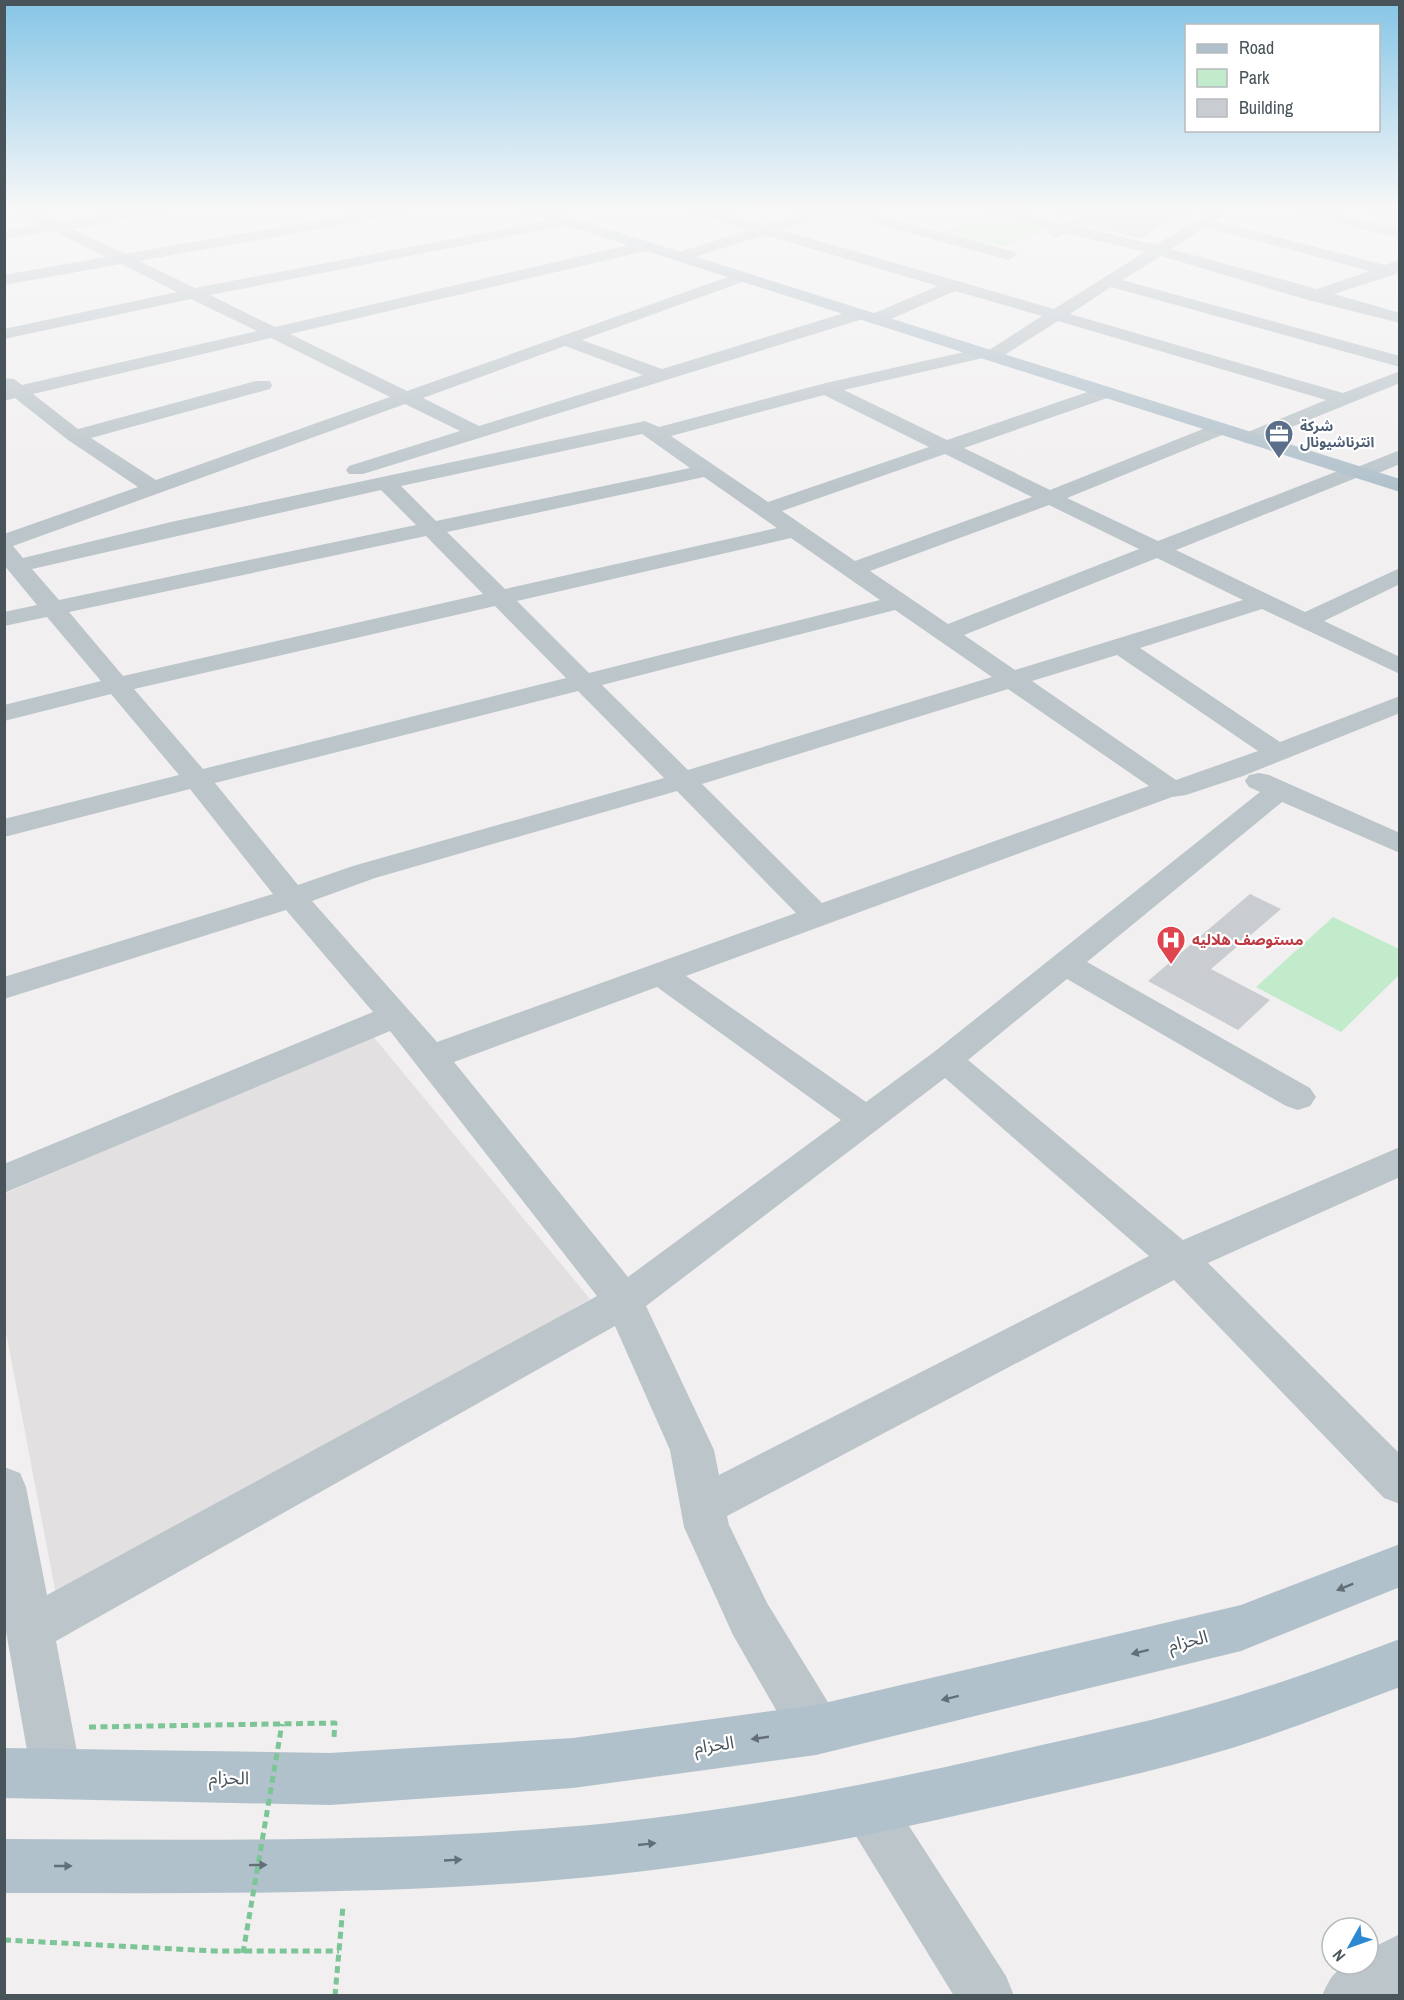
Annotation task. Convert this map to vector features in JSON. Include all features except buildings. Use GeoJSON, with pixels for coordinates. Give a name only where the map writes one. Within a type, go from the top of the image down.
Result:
{"type":"FeatureCollection","features":[{"type":"Feature","properties":{"kind":"main road"},"geometry":{"type":"LineString","coordinates":[[819,301],[1400,486]]}},
{"type":"Feature","properties":{"kind":"main road","name":"الحزام"},"geometry":{"type":"LineString","coordinates":[[4,1773],[52,1750],[330,1779],[573,1763],[816,1730],[1241,1628],[1400,1565]]}},
{"type":"Feature","properties":{"kind":"main road"},"geometry":{"type":"LineString","coordinates":[[4,1866],[447,1861],[684,1841],[869,1810],[1229,1724],[1400,1663]]}},
{"type":"Feature","properties":{"kind":"street"},"geometry":{"type":"LineString","coordinates":[[4,334],[156,301]]}},
{"type":"Feature","properties":{"kind":"street"},"geometry":{"type":"LineString","coordinates":[[205,301],[477,432]]}},
{"type":"Feature","properties":{"kind":"street"},"geometry":{"type":"LineString","coordinates":[[9,389],[272,334],[411,301]]}},
{"type":"Feature","properties":{"kind":"street"},"geometry":{"type":"LineString","coordinates":[[8,553],[154,488],[674,301]]}},
{"type":"Feature","properties":{"kind":"street"},"geometry":{"type":"LineString","coordinates":[[171,529],[660,375],[868,317],[907,301]]}},
{"type":"Feature","properties":{"kind":"street"},"geometry":{"type":"LineString","coordinates":[[1012,301],[1344,399]]}},
{"type":"Feature","properties":{"kind":"street"},"geometry":{"type":"LineString","coordinates":[[656,434],[826,389],[987,354],[1077,301]]}},
{"type":"Feature","properties":{"kind":"street"},"geometry":{"type":"LineString","coordinates":[[1180,301],[1400,362]]}},
{"type":"Feature","properties":{"kind":"street"},"geometry":{"type":"LineString","coordinates":[[1217,329],[1299,301]]}},
{"type":"Feature","properties":{"kind":"street"},"geometry":{"type":"LineString","coordinates":[[1341,301],[1400,318]]}},
{"type":"Feature","properties":{"kind":"street"},"geometry":{"type":"LineString","coordinates":[[1167,347],[1197,336]]}},
{"type":"Feature","properties":{"kind":"street"},"geometry":{"type":"LineString","coordinates":[[567,340],[660,375]]}},
{"type":"Feature","properties":{"kind":"street"},"geometry":{"type":"LineString","coordinates":[[1250,438],[1400,375]]}},
{"type":"Feature","properties":{"kind":"street"},"geometry":{"type":"LineString","coordinates":[[75,436],[263,385]]}},
{"type":"Feature","properties":{"kind":"street"},"geometry":{"type":"LineString","coordinates":[[9,389],[154,488]]}},
{"type":"Feature","properties":{"kind":"street"},"geometry":{"type":"LineString","coordinates":[[826,389],[1400,667]]}},
{"type":"Feature","properties":{"kind":"street"},"geometry":{"type":"LineString","coordinates":[[765,510],[1106,392]]}},
{"type":"Feature","properties":{"kind":"street"},"geometry":{"type":"LineString","coordinates":[[8,553],[171,529],[645,427],[1170,788],[1176,789],[1233,770],[1276,751],[1400,704]]}},
{"type":"Feature","properties":{"kind":"street"},"geometry":{"type":"LineString","coordinates":[[853,570],[1048,498],[1220,429]]}},
{"type":"Feature","properties":{"kind":"street"},"geometry":{"type":"LineString","coordinates":[[946,634],[1400,456]]}},
{"type":"Feature","properties":{"kind":"street"},"geometry":{"type":"LineString","coordinates":[[4,619],[708,470]]}},
{"type":"Feature","properties":{"kind":"street"},"geometry":{"type":"LineString","coordinates":[[386,483],[818,916]]}},
{"type":"Feature","properties":{"kind":"street"},"geometry":{"type":"LineString","coordinates":[[4,713],[117,685],[795,531]]}},
{"type":"Feature","properties":{"kind":"street"},"geometry":{"type":"LineString","coordinates":[[8,553],[292,898],[431,1057],[624,1301],[692,1450],[707,1527],[750,1619],[816,1730]]}},
{"type":"Feature","properties":{"kind":"street"},"geometry":{"type":"LineString","coordinates":[[1305,621],[1400,575]]}},
{"type":"Feature","properties":{"kind":"street"},"geometry":{"type":"LineString","coordinates":[[4,988],[292,898],[364,872],[682,781],[1013,681],[1265,601]]}},
{"type":"Feature","properties":{"kind":"street"},"geometry":{"type":"LineString","coordinates":[[4,828],[198,781],[899,602]]}},
{"type":"Feature","properties":{"kind":"street"},"geometry":{"type":"LineString","coordinates":[[1120,646],[1276,751]]}},
{"type":"Feature","properties":{"kind":"street"},"geometry":{"type":"LineString","coordinates":[[1233,770],[1400,844]]}},
{"type":"Feature","properties":{"kind":"street"},"geometry":{"type":"LineString","coordinates":[[431,1057],[658,972],[1170,788]]}},
{"type":"Feature","properties":{"kind":"street"},"geometry":{"type":"LineString","coordinates":[[30,1630],[624,1301],[946,1060],[1279,790]]}},
{"type":"Feature","properties":{"kind":"street"},"geometry":{"type":"LineString","coordinates":[[1065,964],[1298,1097]]}},
{"type":"Feature","properties":{"kind":"street"},"geometry":{"type":"LineString","coordinates":[[658,972],[866,1120]]}},
{"type":"Feature","properties":{"kind":"street"},"geometry":{"type":"LineString","coordinates":[[4,1179],[395,1016]]}},
{"type":"Feature","properties":{"kind":"street"},"geometry":{"type":"LineString","coordinates":[[946,1060],[1179,1259],[1400,1484]]}},
{"type":"Feature","properties":{"kind":"street"},"geometry":{"type":"LineString","coordinates":[[703,1506],[1179,1259],[1400,1161]]}},
{"type":"Feature","properties":{"kind":"street"},"geometry":{"type":"LineString","coordinates":[[4,1487],[52,1750]]}},
{"type":"Feature","properties":{"kind":"street"},"geometry":{"type":"LineString","coordinates":[[869,1810],[986,1995]]}},
{"type":"Feature","properties":{"kind":"street"},"geometry":{"type":"LineString","coordinates":[[1350,1995],[1400,1960]]}},
{"type":"Feature","properties":{"kind":"path"},"geometry":{"type":"LineString","coordinates":[[52,1750],[282,1724],[335,1723]]}},
{"type":"Feature","properties":{"kind":"path"},"geometry":{"type":"LineString","coordinates":[[243,1953],[282,1724]]}},
{"type":"Feature","properties":{"kind":"path"},"geometry":{"type":"LineString","coordinates":[[335,1995],[346,1863]]}},
{"type":"Feature","properties":{"kind":"path"},"geometry":{"type":"LineString","coordinates":[[4,1940],[243,1953],[339,1951]]}},
{"type":"Feature","properties":{"kind":"shaded area"},"geometry":{"type":"Polygon","coordinates":[[[372,1035],[590,1299],[296,1468],[57,1600],[5,1327],[4,1194],[372,1035]]]}},
{"type":"Feature","properties":{"kind":"green space"},"geometry":{"type":"Polygon","coordinates":[[[1333,917],[1399,949],[1399,975],[1341,1032],[1256,987],[1333,917]]]}},
{"type":"Feature","properties":{"kind":"place","name":"شركة انترناشيونال"},"geometry":{"type":"Point","coordinates":[1279,460]}},
{"type":"Feature","properties":{"kind":"place","name":"مستوصف هلاليه"},"geometry":{"type":"Point","coordinates":[1171,966]}}]}
